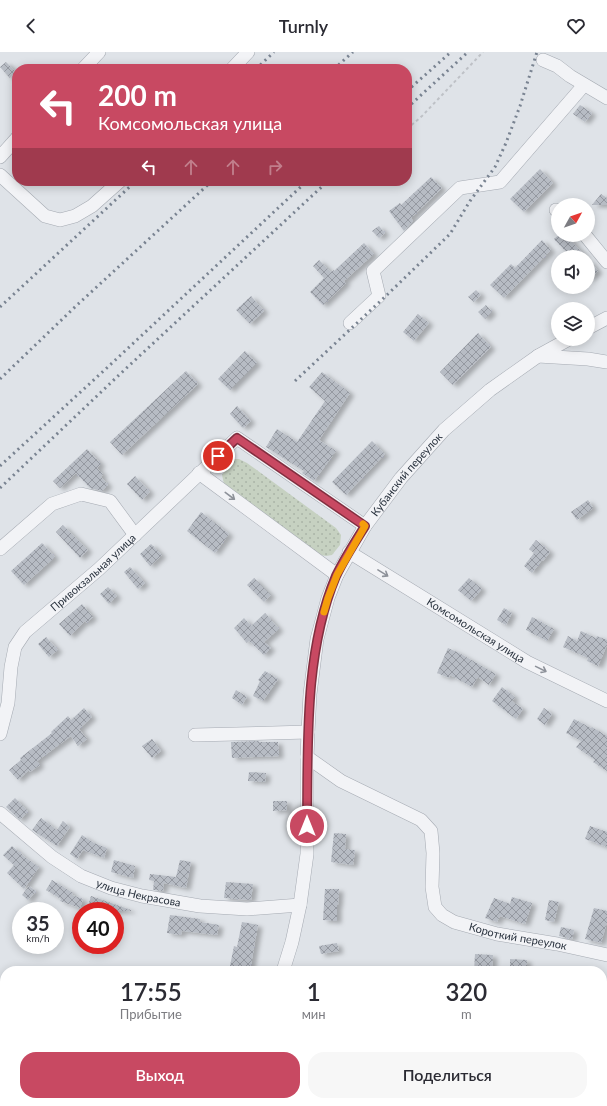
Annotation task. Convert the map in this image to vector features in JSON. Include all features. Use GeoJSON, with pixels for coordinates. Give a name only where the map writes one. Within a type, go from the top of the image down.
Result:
{"type":"FeatureCollection","features":[{"type":"Feature","properties":{"kind":"street"},"geometry":{"type":"LineString","coordinates":[[88,64],[100,52]]}},
{"type":"Feature","properties":{"kind":"street"},"geometry":{"type":"LineString","coordinates":[[237,64],[248,52]]}},
{"type":"Feature","properties":{"kind":"street"},"geometry":{"type":"LineString","coordinates":[[543,60],[557,66],[570,76],[607,98]]}},
{"type":"Feature","properties":{"kind":"street"},"geometry":{"type":"LineString","coordinates":[[350,323],[379,296],[373,272],[460,188],[500,182],[584,84]]}},
{"type":"Feature","properties":{"kind":"street"},"geometry":{"type":"LineString","coordinates":[[0,157],[12,144]]}},
{"type":"Feature","properties":{"kind":"street"},"geometry":{"type":"LineString","coordinates":[[0,175],[12,186]]}},
{"type":"Feature","properties":{"kind":"street"},"geometry":{"type":"LineString","coordinates":[[12,186],[45,216],[60,220],[75,216],[92,206],[114,186]]}},
{"type":"Feature","properties":{"kind":"street"},"geometry":{"type":"LineString","coordinates":[[591,242],[607,262]]}},
{"type":"Feature","properties":{"kind":"street"},"geometry":{"type":"LineString","coordinates":[[595,324],[607,318]]}},
{"type":"Feature","properties":{"kind":"street","name":"Кубанский переулок"},"geometry":{"type":"LineString","coordinates":[[285,966],[292,942],[300,905],[307,854],[308,732],[310,694],[317,639],[328,598],[337,575],[365,526],[401,478],[444,430],[490,390],[538,356],[556,346]]}},
{"type":"Feature","properties":{"kind":"street"},"geometry":{"type":"LineString","coordinates":[[538,356],[588,359],[607,362]]}},
{"type":"Feature","properties":{"kind":"street","name":"Привокзальная улица"},"geometry":{"type":"LineString","coordinates":[[0,734],[8,703],[11,667],[15,647],[25,632],[99,569],[237,438],[365,526]]}},
{"type":"Feature","properties":{"kind":"street"},"geometry":{"type":"LineString","coordinates":[[199,473],[337,575]]}},
{"type":"Feature","properties":{"kind":"street"},"geometry":{"type":"LineString","coordinates":[[0,549],[52,504],[81,494],[110,501],[135,535]]}},
{"type":"Feature","properties":{"kind":"street","name":"Комсомольская улица"},"geometry":{"type":"LineString","coordinates":[[349,552],[527,662],[607,701]]}},
{"type":"Feature","properties":{"kind":"street"},"geometry":{"type":"LineString","coordinates":[[195,734],[308,732]]}},
{"type":"Feature","properties":{"kind":"street","name":"Короткий переулок"},"geometry":{"type":"LineString","coordinates":[[307,757],[341,781],[421,820],[431,831],[433,854],[432,887],[435,907],[442,915],[454,922],[490,932],[557,944],[607,956]]}},
{"type":"Feature","properties":{"kind":"street","name":"улица Некрасова"},"geometry":{"type":"LineString","coordinates":[[0,813],[52,857],[81,876],[112,888],[142,896],[200,906],[247,909],[300,905]]}},
{"type":"Feature","properties":{"kind":"path"},"geometry":{"type":"LineString","coordinates":[[412,125],[483,52]]}},
{"type":"Feature","properties":{"kind":"green space"},"geometry":{"type":"Polygon","coordinates":[[[234,459],[239,459],[247,463],[336,528],[341,535],[340,545],[332,555],[321,555],[224,484],[222,475],[234,459]]]}},
{"type":"Feature","properties":{"kind":"building"},"geometry":{"type":"Polygon","coordinates":[[[6,62],[12,68],[12,76],[10,78],[0,67],[6,62]]]}},
{"type":"Feature","properties":{"kind":"building"},"geometry":{"type":"Polygon","coordinates":[[[580,105],[592,113],[585,122],[573,114],[580,105]]]}},
{"type":"Feature","properties":{"kind":"building"},"geometry":{"type":"Polygon","coordinates":[[[540,169],[553,183],[524,212],[510,199],[540,169]]]}},
{"type":"Feature","properties":{"kind":"building"},"geometry":{"type":"Polygon","coordinates":[[[431,177],[442,188],[411,218],[413,221],[404,231],[389,211],[400,203],[401,205],[431,177]]]}},
{"type":"Feature","properties":{"kind":"building"},"geometry":{"type":"Polygon","coordinates":[[[601,194],[607,198],[607,205],[595,205],[595,201],[601,194]]]}},
{"type":"Feature","properties":{"kind":"building"},"geometry":{"type":"Polygon","coordinates":[[[379,226],[385,233],[379,238],[372,231],[379,226]]]}},
{"type":"Feature","properties":{"kind":"building"},"geometry":{"type":"Polygon","coordinates":[[[542,240],[551,250],[504,298],[490,285],[511,264],[515,268],[542,240]]]}},
{"type":"Feature","properties":{"kind":"building"},"geometry":{"type":"Polygon","coordinates":[[[557,242],[572,242],[580,250],[564,250],[557,242]]]}},
{"type":"Feature","properties":{"kind":"building"},"geometry":{"type":"Polygon","coordinates":[[[364,243],[374,254],[344,281],[346,283],[323,305],[310,292],[324,278],[313,266],[319,260],[331,272],[334,271],[364,243]]]}},
{"type":"Feature","properties":{"kind":"building"},"geometry":{"type":"Polygon","coordinates":[[[476,290],[481,295],[474,302],[468,297],[476,290]]]}},
{"type":"Feature","properties":{"kind":"building"},"geometry":{"type":"Polygon","coordinates":[[[251,296],[264,311],[250,324],[236,310],[251,296]]]}},
{"type":"Feature","properties":{"kind":"building"},"geometry":{"type":"Polygon","coordinates":[[[486,305],[492,312],[485,319],[478,312],[486,305]]]}},
{"type":"Feature","properties":{"kind":"building"},"geometry":{"type":"Polygon","coordinates":[[[418,314],[429,323],[414,341],[403,332],[418,314]]]}},
{"type":"Feature","properties":{"kind":"building"},"geometry":{"type":"Polygon","coordinates":[[[478,333],[491,347],[453,385],[440,372],[478,333]]]}},
{"type":"Feature","properties":{"kind":"building"},"geometry":{"type":"Polygon","coordinates":[[[245,351],[257,363],[230,390],[218,379],[245,351]]]}},
{"type":"Feature","properties":{"kind":"building"},"geometry":{"type":"Polygon","coordinates":[[[186,371],[198,384],[122,455],[110,442],[186,371]]]}},
{"type":"Feature","properties":{"kind":"building"},"geometry":{"type":"Polygon","coordinates":[[[322,372],[350,393],[319,440],[336,451],[314,481],[302,473],[304,471],[266,447],[277,429],[297,442],[325,401],[309,387],[322,372]]]}},
{"type":"Feature","properties":{"kind":"building"},"geometry":{"type":"Polygon","coordinates":[[[237,406],[251,421],[243,428],[230,414],[237,406]]]}},
{"type":"Feature","properties":{"kind":"building"},"geometry":{"type":"Polygon","coordinates":[[[372,441],[385,454],[346,495],[332,482],[372,441]]]}},
{"type":"Feature","properties":{"kind":"building"},"geometry":{"type":"Polygon","coordinates":[[[87,449],[101,464],[97,468],[103,474],[101,477],[108,485],[102,491],[90,488],[76,473],[60,488],[53,481],[87,449]]]}},
{"type":"Feature","properties":{"kind":"building"},"geometry":{"type":"Polygon","coordinates":[[[135,476],[150,492],[142,500],[127,484],[135,476]]]}},
{"type":"Feature","properties":{"kind":"building"},"geometry":{"type":"Polygon","coordinates":[[[588,500],[593,508],[577,520],[571,512],[588,500]]]}},
{"type":"Feature","properties":{"kind":"building"},"geometry":{"type":"Polygon","coordinates":[[[201,512],[229,534],[215,553],[187,531],[201,512]]]}},
{"type":"Feature","properties":{"kind":"building"},"geometry":{"type":"Polygon","coordinates":[[[63,525],[88,550],[80,558],[56,532],[63,525]]]}},
{"type":"Feature","properties":{"kind":"building"},"geometry":{"type":"Polygon","coordinates":[[[536,540],[550,552],[532,573],[524,566],[534,553],[529,549],[536,540]]]}},
{"type":"Feature","properties":{"kind":"building"},"geometry":{"type":"Polygon","coordinates":[[[42,543],[55,557],[24,585],[11,571],[42,543]]]}},
{"type":"Feature","properties":{"kind":"building"},"geometry":{"type":"Polygon","coordinates":[[[151,544],[162,555],[150,566],[140,554],[151,544]]]}},
{"type":"Feature","properties":{"kind":"building"},"geometry":{"type":"Polygon","coordinates":[[[130,567],[145,583],[138,589],[124,572],[130,567]]]}},
{"type":"Feature","properties":{"kind":"building"},"geometry":{"type":"Polygon","coordinates":[[[254,578],[271,595],[264,602],[247,585],[254,578]]]}},
{"type":"Feature","properties":{"kind":"building"},"geometry":{"type":"Polygon","coordinates":[[[469,578],[482,589],[471,601],[458,590],[469,578]]]}},
{"type":"Feature","properties":{"kind":"building"},"geometry":{"type":"Polygon","coordinates":[[[108,587],[117,596],[109,604],[100,594],[108,587]]]}},
{"type":"Feature","properties":{"kind":"building"},"geometry":{"type":"Polygon","coordinates":[[[82,604],[93,617],[86,623],[85,621],[70,636],[59,624],[82,604]]]}},
{"type":"Feature","properties":{"kind":"building"},"geometry":{"type":"Polygon","coordinates":[[[504,608],[512,613],[506,625],[497,620],[504,608]]]}},
{"type":"Feature","properties":{"kind":"building"},"geometry":{"type":"Polygon","coordinates":[[[265,613],[279,629],[264,642],[271,648],[264,655],[249,641],[247,643],[234,628],[244,618],[251,626],[265,613]]]}},
{"type":"Feature","properties":{"kind":"building"},"geometry":{"type":"Polygon","coordinates":[[[532,617],[554,629],[547,641],[526,630],[532,617]]]}},
{"type":"Feature","properties":{"kind":"building"},"geometry":{"type":"Polygon","coordinates":[[[581,631],[596,638],[597,636],[607,640],[607,645],[598,666],[587,661],[588,658],[563,647],[568,636],[577,641],[581,631]]]}},
{"type":"Feature","properties":{"kind":"building"},"geometry":{"type":"Polygon","coordinates":[[[46,637],[58,650],[49,657],[38,644],[46,637]]]}},
{"type":"Feature","properties":{"kind":"building"},"geometry":{"type":"Polygon","coordinates":[[[448,648],[496,674],[489,685],[478,677],[472,687],[450,675],[449,678],[437,673],[448,648]]]}},
{"type":"Feature","properties":{"kind":"building"},"geometry":{"type":"Polygon","coordinates":[[[265,671],[278,679],[263,701],[253,696],[260,681],[258,680],[265,671]]]}},
{"type":"Feature","properties":{"kind":"building"},"geometry":{"type":"Polygon","coordinates":[[[502,687],[515,697],[512,701],[523,709],[516,719],[492,701],[502,687]]]}},
{"type":"Feature","properties":{"kind":"building"},"geometry":{"type":"Polygon","coordinates":[[[236,690],[247,697],[242,705],[232,698],[236,690]]]}},
{"type":"Feature","properties":{"kind":"building"},"geometry":{"type":"Polygon","coordinates":[[[84,708],[92,717],[79,729],[87,739],[78,746],[71,736],[37,761],[40,765],[30,772],[29,770],[18,780],[9,770],[21,760],[20,758],[52,733],[51,732],[68,716],[71,720],[84,708]]]}},
{"type":"Feature","properties":{"kind":"building"},"geometry":{"type":"Polygon","coordinates":[[[544,708],[552,714],[545,725],[537,719],[544,708]]]}},
{"type":"Feature","properties":{"kind":"building"},"geometry":{"type":"Polygon","coordinates":[[[574,719],[607,736],[607,771],[593,762],[595,760],[576,747],[581,741],[566,733],[574,719]]]}},
{"type":"Feature","properties":{"kind":"building"},"geometry":{"type":"Polygon","coordinates":[[[152,739],[161,751],[152,758],[142,746],[152,739]]]}},
{"type":"Feature","properties":{"kind":"building"},"geometry":{"type":"Polygon","coordinates":[[[231,742],[278,742],[279,756],[232,758],[231,742]]]}},
{"type":"Feature","properties":{"kind":"building"},"geometry":{"type":"Polygon","coordinates":[[[249,772],[266,773],[265,782],[248,781],[249,772]]]}},
{"type":"Feature","properties":{"kind":"building"},"geometry":{"type":"Polygon","coordinates":[[[15,798],[28,811],[20,820],[6,807],[15,798]]]}},
{"type":"Feature","properties":{"kind":"building"},"geometry":{"type":"Polygon","coordinates":[[[273,801],[287,801],[287,810],[273,811],[273,801]]]}},
{"type":"Feature","properties":{"kind":"building"},"geometry":{"type":"Polygon","coordinates":[[[41,818],[57,830],[63,821],[70,827],[57,846],[32,830],[41,818]]]}},
{"type":"Feature","properties":{"kind":"building"},"geometry":{"type":"Polygon","coordinates":[[[590,826],[607,832],[607,847],[585,839],[590,826]]]}},
{"type":"Feature","properties":{"kind":"building"},"geometry":{"type":"Polygon","coordinates":[[[334,833],[346,834],[345,849],[355,850],[353,865],[331,862],[334,833]]]}},
{"type":"Feature","properties":{"kind":"building"},"geometry":{"type":"Polygon","coordinates":[[[82,835],[94,843],[107,848],[104,858],[83,850],[77,859],[70,854],[82,835]]]}},
{"type":"Feature","properties":{"kind":"building"},"geometry":{"type":"Polygon","coordinates":[[[12,846],[39,867],[24,889],[7,873],[14,865],[3,855],[12,846]]]}},
{"type":"Feature","properties":{"kind":"building"},"geometry":{"type":"Polygon","coordinates":[[[114,860],[135,866],[133,878],[111,872],[114,860]]]}},
{"type":"Feature","properties":{"kind":"building"},"geometry":{"type":"Polygon","coordinates":[[[180,860],[191,862],[186,888],[164,883],[163,891],[153,890],[154,881],[149,880],[150,874],[176,877],[180,860]]]}},
{"type":"Feature","properties":{"kind":"building"},"geometry":{"type":"Polygon","coordinates":[[[52,880],[73,893],[72,895],[83,899],[82,902],[72,902],[72,905],[60,901],[61,899],[46,890],[52,880]]]}},
{"type":"Feature","properties":{"kind":"building"},"geometry":{"type":"Polygon","coordinates":[[[226,882],[253,884],[251,900],[224,898],[226,882]]]}},
{"type":"Feature","properties":{"kind":"building"},"geometry":{"type":"Polygon","coordinates":[[[29,886],[36,891],[28,900],[22,895],[29,886]]]}},
{"type":"Feature","properties":{"kind":"building"},"geometry":{"type":"Polygon","coordinates":[[[325,889],[339,889],[337,921],[323,920],[325,889]]]}},
{"type":"Feature","properties":{"kind":"building"},"geometry":{"type":"Polygon","coordinates":[[[91,896],[108,902],[89,902],[91,896]]]}},
{"type":"Feature","properties":{"kind":"building"},"geometry":{"type":"Polygon","coordinates":[[[512,897],[532,903],[525,924],[500,916],[497,922],[485,918],[494,898],[510,904],[512,897]]]}},
{"type":"Feature","properties":{"kind":"building"},"geometry":{"type":"Polygon","coordinates":[[[549,900],[559,902],[554,922],[545,920],[549,900]]]}},
{"type":"Feature","properties":{"kind":"building"},"geometry":{"type":"Polygon","coordinates":[[[124,908],[131,910],[124,911],[124,908]]]}},
{"type":"Feature","properties":{"kind":"building"},"geometry":{"type":"Polygon","coordinates":[[[594,908],[607,911],[607,922],[601,943],[585,939],[594,908]]]}},
{"type":"Feature","properties":{"kind":"building"},"geometry":{"type":"Polygon","coordinates":[[[170,915],[200,919],[200,922],[219,925],[217,935],[182,931],[181,935],[167,933],[170,915]]]}},
{"type":"Feature","properties":{"kind":"building"},"geometry":{"type":"Polygon","coordinates":[[[242,922],[258,925],[251,966],[230,966],[234,946],[237,947],[242,922]]]}},
{"type":"Feature","properties":{"kind":"building"},"geometry":{"type":"Polygon","coordinates":[[[561,927],[574,930],[572,939],[559,936],[561,927]]]}},
{"type":"Feature","properties":{"kind":"building"},"geometry":{"type":"Polygon","coordinates":[[[337,943],[339,951],[321,954],[319,946],[337,943]]]}},
{"type":"Feature","properties":{"kind":"building"},"geometry":{"type":"Polygon","coordinates":[[[475,954],[493,955],[492,966],[474,966],[475,954]]]}},
{"type":"Feature","properties":{"kind":"building"},"geometry":{"type":"Polygon","coordinates":[[[510,959],[527,960],[527,966],[510,966],[510,959]]]}},
{"type":"Feature","properties":{"kind":"railway"},"geometry":{"type":"LineString","coordinates":[[261,64],[274,52]]}},
{"type":"Feature","properties":{"kind":"railway"},"geometry":{"type":"LineString","coordinates":[[340,64],[353,52]]}},
{"type":"Feature","properties":{"kind":"railway"},"geometry":{"type":"LineString","coordinates":[[412,87],[451,52]]}},
{"type":"Feature","properties":{"kind":"railway"},"geometry":{"type":"LineString","coordinates":[[412,103],[468,52]]}},
{"type":"Feature","properties":{"kind":"railway"},"geometry":{"type":"LineString","coordinates":[[295,381],[450,234],[470,201],[495,167],[520,106],[537,52]]}},
{"type":"Feature","properties":{"kind":"railway"},"geometry":{"type":"LineString","coordinates":[[0,307],[131,186]]}},
{"type":"Feature","properties":{"kind":"railway"},"geometry":{"type":"LineString","coordinates":[[0,379],[76,306],[207,186]]}},
{"type":"Feature","properties":{"kind":"railway"},"geometry":{"type":"LineString","coordinates":[[0,466],[302,186]]}},
{"type":"Feature","properties":{"kind":"railway"},"geometry":{"type":"LineString","coordinates":[[0,488],[323,186]]}},
{"type":"Feature","properties":{"kind":"slow traffic"},"geometry":{"type":"LineString","coordinates":[[324,612],[337,575],[365,526],[363,524]]}},
{"type":"Feature","properties":{"kind":"route"},"geometry":{"type":"LineString","coordinates":[[218,456],[237,438],[365,526],[337,575],[328,598],[317,639],[310,694],[307,757],[307,826]]}}]}
